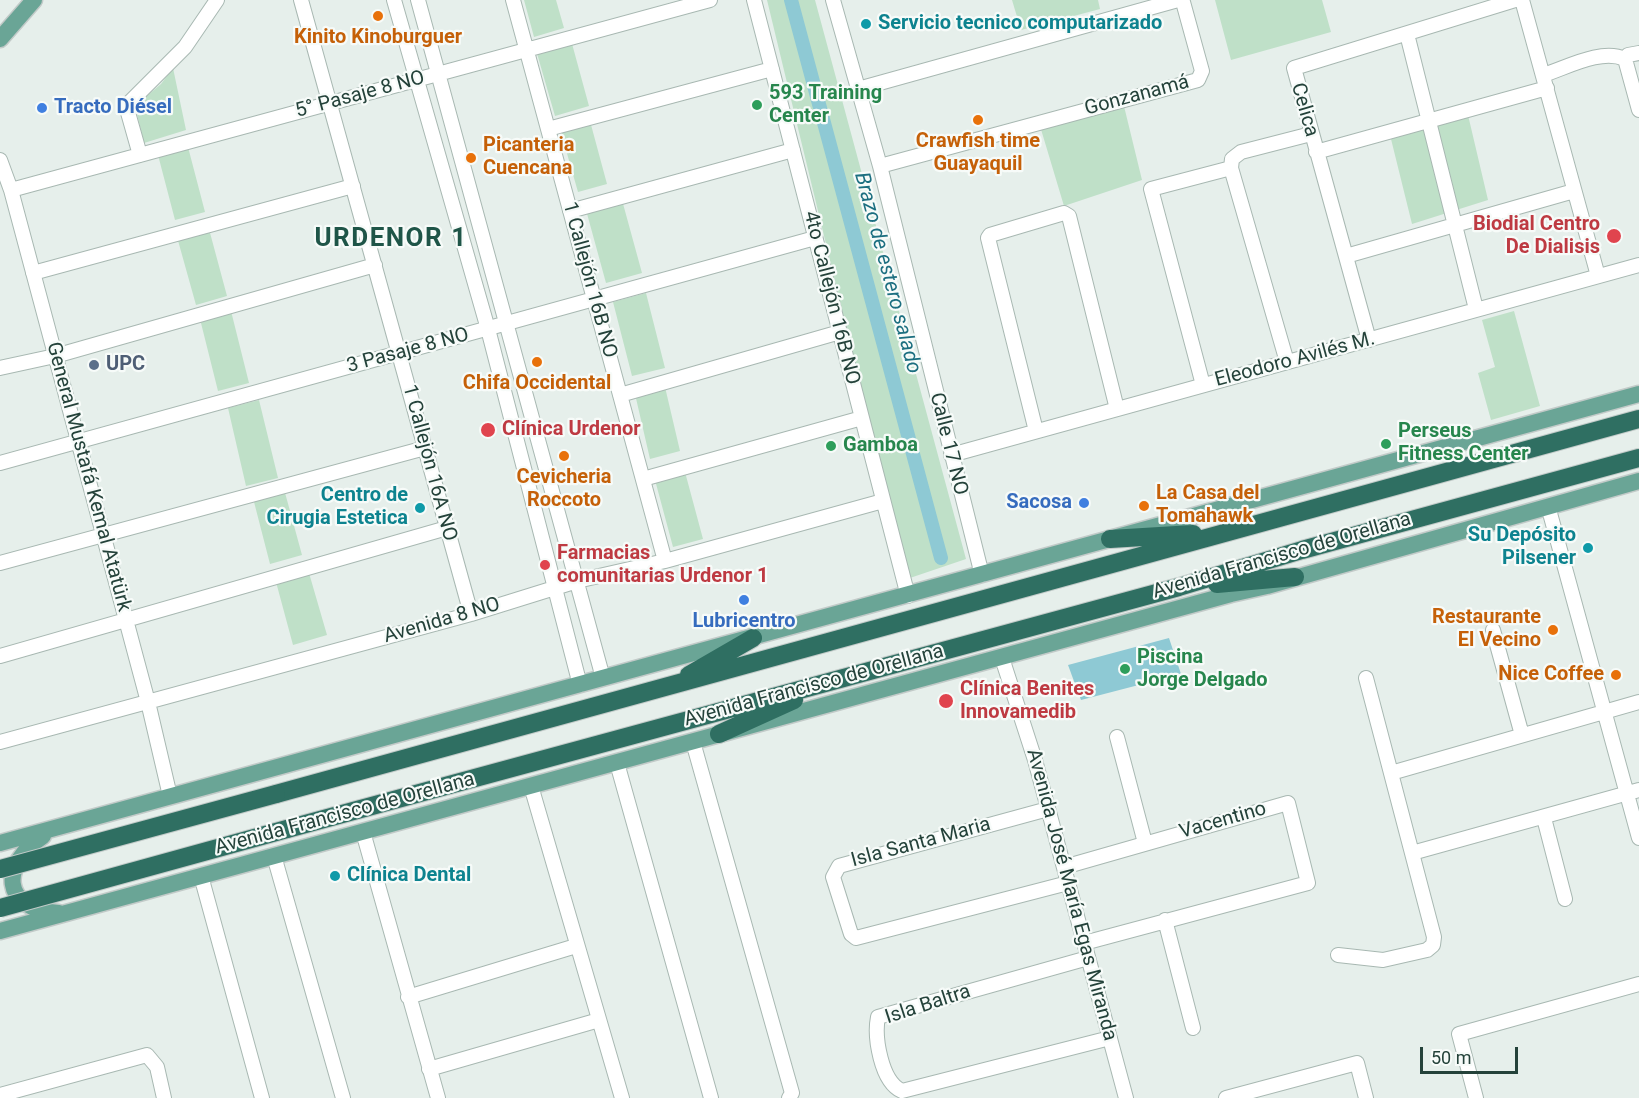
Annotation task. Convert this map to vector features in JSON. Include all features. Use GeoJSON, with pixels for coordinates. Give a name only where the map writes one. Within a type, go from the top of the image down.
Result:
{"type":"FeatureCollection","features":[{"type":"Feature","properties":{"kind":"highway","name":"Avenida Francisco de Orellana"},"geometry":{"type":"LineString","coordinates":[[0,869],[1639,419]]}},
{"type":"Feature","properties":{"kind":"highway","name":"Avenida Francisco de Orellana"},"geometry":{"type":"LineString","coordinates":[[0,908],[1179,587],[1302,550],[1639,458]]}},
{"type":"Feature","properties":{"kind":"highway"},"geometry":{"type":"LineString","coordinates":[[1110,539],[1231,532]]}},
{"type":"Feature","properties":{"kind":"highway"},"geometry":{"type":"LineString","coordinates":[[1179,587],[1295,578]]}},
{"type":"Feature","properties":{"kind":"highway"},"geometry":{"type":"LineString","coordinates":[[668,687],[753,638]]}},
{"type":"Feature","properties":{"kind":"highway"},"geometry":{"type":"LineString","coordinates":[[719,734],[844,678]]}},
{"type":"Feature","properties":{"kind":"main road"},"geometry":{"type":"LineString","coordinates":[[0,39],[34,0]]}},
{"type":"Feature","properties":{"kind":"main road"},"geometry":{"type":"LineString","coordinates":[[0,843],[1639,394]]}},
{"type":"Feature","properties":{"kind":"main road","name":"Avenida Francisco de Orellana"},"geometry":{"type":"LineString","coordinates":[[0,932],[1295,578],[1639,481]]}},
{"type":"Feature","properties":{"kind":"main road"},"geometry":{"type":"LineString","coordinates":[[54,829],[33,842],[17,860],[12,871],[13,888],[17,896],[30,909],[69,913]]}},
{"type":"Feature","properties":{"kind":"street"},"geometry":{"type":"LineString","coordinates":[[140,155],[127,109],[128,104],[185,47],[217,0]]}},
{"type":"Feature","properties":{"kind":"street","name":"1 Callejón 16A NO"},"geometry":{"type":"LineString","coordinates":[[301,0],[471,614]]}},
{"type":"Feature","properties":{"kind":"street"},"geometry":{"type":"LineString","coordinates":[[394,0],[488,329],[580,685]]}},
{"type":"Feature","properties":{"kind":"street"},"geometry":{"type":"LineString","coordinates":[[418,0],[603,678]]}},
{"type":"Feature","properties":{"kind":"street","name":"1 Callejón 16B NO"},"geometry":{"type":"LineString","coordinates":[[513,0],[665,561]]}},
{"type":"Feature","properties":{"kind":"street","name":"5° Pasaje 8 NO"},"geometry":{"type":"LineString","coordinates":[[10,190],[710,0]]}},
{"type":"Feature","properties":{"kind":"street","name":"4to Callejón 16B NO"},"geometry":{"type":"LineString","coordinates":[[754,0],[908,596]]}},
{"type":"Feature","properties":{"kind":"street","name":"Calle 17 NO"},"geometry":{"type":"LineString","coordinates":[[832,0],[880,166],[982,575]]}},
{"type":"Feature","properties":{"kind":"street","name":"Gonzanamá"},"geometry":{"type":"LineString","coordinates":[[858,89],[1178,0],[1183,2],[1203,71],[1198,80],[880,166]]}},
{"type":"Feature","properties":{"kind":"street","name":"Celica"},"geometry":{"type":"LineString","coordinates":[[1369,340],[1294,68],[1515,0]]}},
{"type":"Feature","properties":{"kind":"street"},"geometry":{"type":"LineString","coordinates":[[1522,0],[1598,276]]}},
{"type":"Feature","properties":{"kind":"street"},"geometry":{"type":"LineString","coordinates":[[1407,34],[1476,309]]}},
{"type":"Feature","properties":{"kind":"street"},"geometry":{"type":"LineString","coordinates":[[1316,152],[1428,121],[1545,82],[1595,58],[1614,55],[1625,59],[1639,53]]}},
{"type":"Feature","properties":{"kind":"street"},"geometry":{"type":"LineString","coordinates":[[1625,59],[1639,110]]}},
{"type":"Feature","properties":{"kind":"street"},"geometry":{"type":"LineString","coordinates":[[548,129],[771,69]]}},
{"type":"Feature","properties":{"kind":"street"},"geometry":{"type":"LineString","coordinates":[[1287,362],[1231,168],[1232,159],[1240,152],[1311,134]]}},
{"type":"Feature","properties":{"kind":"street"},"geometry":{"type":"LineString","coordinates":[[570,210],[792,150]]}},
{"type":"Feature","properties":{"kind":"street","name":"General Mustafá Kemal Atatürk"},"geometry":{"type":"LineString","coordinates":[[0,160],[33,273],[148,702],[170,796]]}},
{"type":"Feature","properties":{"kind":"street"},"geometry":{"type":"LineString","coordinates":[[1203,385],[1152,189],[1231,168]]}},
{"type":"Feature","properties":{"kind":"street"},"geometry":{"type":"LineString","coordinates":[[33,273],[353,186]]}},
{"type":"Feature","properties":{"kind":"street"},"geometry":{"type":"LineString","coordinates":[[1346,256],[1574,191]]}},
{"type":"Feature","properties":{"kind":"street"},"geometry":{"type":"LineString","coordinates":[[1036,431],[988,238],[990,235],[1064,213],[1069,216],[1117,409]]}},
{"type":"Feature","properties":{"kind":"street","name":"3 Pasaje 8 NO"},"geometry":{"type":"LineString","coordinates":[[0,464],[815,238]]}},
{"type":"Feature","properties":{"kind":"street"},"geometry":{"type":"LineString","coordinates":[[0,368],[55,356],[375,265]]}},
{"type":"Feature","properties":{"kind":"street","name":"Eleodoro Avilés M."},"geometry":{"type":"LineString","coordinates":[[951,455],[1639,265]]}},
{"type":"Feature","properties":{"kind":"street"},"geometry":{"type":"LineString","coordinates":[[620,395],[840,332]]}},
{"type":"Feature","properties":{"kind":"street"},"geometry":{"type":"LineString","coordinates":[[643,479],[862,418]]}},
{"type":"Feature","properties":{"kind":"street"},"geometry":{"type":"LineString","coordinates":[[0,563],[425,448]]}},
{"type":"Feature","properties":{"kind":"street","name":"Avenida 8 NO"},"geometry":{"type":"LineString","coordinates":[[0,742],[471,614],[577,581],[665,561],[883,501]]}},
{"type":"Feature","properties":{"kind":"street"},"geometry":{"type":"LineString","coordinates":[[1548,506],[1604,712],[1633,792],[1639,838]]}},
{"type":"Feature","properties":{"kind":"street"},"geometry":{"type":"LineString","coordinates":[[0,656],[447,528]]}},
{"type":"Feature","properties":{"kind":"street"},"geometry":{"type":"LineString","coordinates":[[1494,630],[1522,735]]}},
{"type":"Feature","properties":{"kind":"street","name":"Avenida José María Egas Miranda"},"geometry":{"type":"LineString","coordinates":[[1002,658],[1048,809],[1126,1098]]}},
{"type":"Feature","properties":{"kind":"street"},"geometry":{"type":"LineString","coordinates":[[1338,955],[1383,960],[1427,950],[1433,945],[1434,937],[1366,678]]}},
{"type":"Feature","properties":{"kind":"street"},"geometry":{"type":"LineString","coordinates":[[1391,773],[1639,702]]}},
{"type":"Feature","properties":{"kind":"street"},"geometry":{"type":"LineString","coordinates":[[1117,737],[1145,843]]}},
{"type":"Feature","properties":{"kind":"street"},"geometry":{"type":"LineString","coordinates":[[693,742],[790,1096]]}},
{"type":"Feature","properties":{"kind":"street"},"geometry":{"type":"LineString","coordinates":[[617,763],[711,1098]]}},
{"type":"Feature","properties":{"kind":"street"},"geometry":{"type":"LineString","coordinates":[[531,786],[622,1098]]}},
{"type":"Feature","properties":{"kind":"street"},"geometry":{"type":"LineString","coordinates":[[1412,853],[1633,792]]}},
{"type":"Feature","properties":{"kind":"street","name":"Vacentino"},"geometry":{"type":"LineString","coordinates":[[1064,867],[1288,803],[1308,883],[1084,943]]}},
{"type":"Feature","properties":{"kind":"street","name":"Isla Santa Maria"},"geometry":{"type":"LineString","coordinates":[[1048,809],[839,866],[833,878],[851,934],[856,938],[1068,883]]}},
{"type":"Feature","properties":{"kind":"street"},"geometry":{"type":"LineString","coordinates":[[1544,818],[1565,899]]}},
{"type":"Feature","properties":{"kind":"street"},"geometry":{"type":"LineString","coordinates":[[363,832],[438,1098]]}},
{"type":"Feature","properties":{"kind":"street"},"geometry":{"type":"LineString","coordinates":[[274,856],[342,1098]]}},
{"type":"Feature","properties":{"kind":"street"},"geometry":{"type":"LineString","coordinates":[[201,876],[262,1098]]}},
{"type":"Feature","properties":{"kind":"street"},"geometry":{"type":"LineString","coordinates":[[1165,920],[1193,1028]]}},
{"type":"Feature","properties":{"kind":"street"},"geometry":{"type":"LineString","coordinates":[[408,997],[576,946]]}},
{"type":"Feature","properties":{"kind":"street","name":"Isla Baltra"},"geometry":{"type":"LineString","coordinates":[[1088,958],[878,1017],[875,1032],[887,1078],[892,1087],[902,1091],[1110,1038]]}},
{"type":"Feature","properties":{"kind":"street"},"geometry":{"type":"LineString","coordinates":[[1476,1098],[1459,1034],[1639,984]]}},
{"type":"Feature","properties":{"kind":"street"},"geometry":{"type":"LineString","coordinates":[[429,1069],[599,1020]]}},
{"type":"Feature","properties":{"kind":"street"},"geometry":{"type":"LineString","coordinates":[[0,1095],[147,1055],[157,1067],[164,1098]]}},
{"type":"Feature","properties":{"kind":"street"},"geometry":{"type":"LineString","coordinates":[[1226,1098],[1357,1063],[1366,1098]]}},
{"type":"Feature","properties":{"kind":"green space"},"geometry":{"type":"Polygon","coordinates":[[[524,0],[556,0],[564,28],[534,37],[524,0]]]}},
{"type":"Feature","properties":{"kind":"green space"},"geometry":{"type":"Polygon","coordinates":[[[767,0],[815,0],[966,559],[907,579],[767,0]]]}},
{"type":"Feature","properties":{"kind":"green space"},"geometry":{"type":"Polygon","coordinates":[[[1012,0],[1098,0],[1100,9],[1021,30],[1012,0]]]}},
{"type":"Feature","properties":{"kind":"green space"},"geometry":{"type":"Polygon","coordinates":[[[1215,0],[1322,0],[1331,32],[1231,60],[1215,0]]]}},
{"type":"Feature","properties":{"kind":"green space"},"geometry":{"type":"Polygon","coordinates":[[[571,40],[589,106],[555,116],[536,50],[571,40]]]}},
{"type":"Feature","properties":{"kind":"green space"},"geometry":{"type":"Polygon","coordinates":[[[173,68],[186,130],[144,143],[135,106],[161,84],[173,68]]]}},
{"type":"Feature","properties":{"kind":"green space"},"geometry":{"type":"Polygon","coordinates":[[[1123,102],[1142,180],[1064,206],[1040,126],[1123,102]]]}},
{"type":"Feature","properties":{"kind":"green space"},"geometry":{"type":"Polygon","coordinates":[[[1468,115],[1488,200],[1412,224],[1391,139],[1468,115]]]}},
{"type":"Feature","properties":{"kind":"green space"},"geometry":{"type":"Polygon","coordinates":[[[590,121],[607,184],[578,192],[560,129],[590,121]]]}},
{"type":"Feature","properties":{"kind":"green space"},"geometry":{"type":"Polygon","coordinates":[[[188,147],[205,212],[175,220],[158,155],[188,147]]]}},
{"type":"Feature","properties":{"kind":"green space"},"geometry":{"type":"Polygon","coordinates":[[[622,200],[642,273],[606,283],[586,210],[622,200]]]}},
{"type":"Feature","properties":{"kind":"green space"},"geometry":{"type":"Polygon","coordinates":[[[209,229],[227,296],[196,305],[177,237],[209,229]]]}},
{"type":"Feature","properties":{"kind":"green space"},"geometry":{"type":"Polygon","coordinates":[[[646,293],[665,368],[632,376],[613,302],[646,293]]]}},
{"type":"Feature","properties":{"kind":"green space"},"geometry":{"type":"Polygon","coordinates":[[[231,311],[249,383],[218,391],[200,319],[231,311]]]}},
{"type":"Feature","properties":{"kind":"green space"},"geometry":{"type":"Polygon","coordinates":[[[1514,311],[1540,406],[1491,420],[1478,373],[1495,367],[1482,320],[1514,311]]]}},
{"type":"Feature","properties":{"kind":"green space"},"geometry":{"type":"Polygon","coordinates":[[[665,387],[680,451],[650,459],[635,394],[665,387]]]}},
{"type":"Feature","properties":{"kind":"green space"},"geometry":{"type":"Polygon","coordinates":[[[259,400],[278,478],[246,486],[228,408],[259,400]]]}},
{"type":"Feature","properties":{"kind":"green space"},"geometry":{"type":"Polygon","coordinates":[[[685,472],[703,539],[673,547],[655,480],[685,472]]]}},
{"type":"Feature","properties":{"kind":"green space"},"geometry":{"type":"Polygon","coordinates":[[[284,489],[302,555],[270,564],[253,498],[284,489]]]}},
{"type":"Feature","properties":{"kind":"green space"},"geometry":{"type":"Polygon","coordinates":[[[309,573],[327,635],[293,645],[276,582],[309,573]]]}},
{"type":"Feature","properties":{"kind":"water","name":"Piscina Jorge Delgado"},"geometry":{"type":"Polygon","coordinates":[[[1169,638],[1181,674],[1081,700],[1068,665],[1169,638]]]}},
{"type":"Feature","properties":{"kind":"waterway","name":"Brazo de estero salado"},"geometry":{"type":"LineString","coordinates":[[791,0],[941,558]]}},
{"type":"Feature","properties":{"kind":"place","name":"Kinito Kinoburguer"},"geometry":{"type":"Point","coordinates":[378,16]}},
{"type":"Feature","properties":{"kind":"place","name":"Servicio tecnico computarizado"},"geometry":{"type":"Point","coordinates":[866,24]}},
{"type":"Feature","properties":{"kind":"place","name":"593 Training Center"},"geometry":{"type":"Point","coordinates":[757,105]}},
{"type":"Feature","properties":{"kind":"place","name":"Tracto Diésel"},"geometry":{"type":"Point","coordinates":[42,108]}},
{"type":"Feature","properties":{"kind":"place","name":"Crawfish time Guayaquil"},"geometry":{"type":"Point","coordinates":[978,120]}},
{"type":"Feature","properties":{"kind":"place","name":"Picanteria Cuencana"},"geometry":{"type":"Point","coordinates":[471,158]}},
{"type":"Feature","properties":{"kind":"place","name":"Biodial Centro De Dialisis"},"geometry":{"type":"Point","coordinates":[1614,236]}},
{"type":"Feature","properties":{"kind":"place","name":"Chifa Occidental"},"geometry":{"type":"Point","coordinates":[537,362]}},
{"type":"Feature","properties":{"kind":"place","name":"UPC"},"geometry":{"type":"Point","coordinates":[94,365]}},
{"type":"Feature","properties":{"kind":"place","name":"Clínica Urdenor"},"geometry":{"type":"Point","coordinates":[488,430]}},
{"type":"Feature","properties":{"kind":"place","name":"Perseus Fitness Center"},"geometry":{"type":"Point","coordinates":[1386,444]}},
{"type":"Feature","properties":{"kind":"place","name":"Gamboa"},"geometry":{"type":"Point","coordinates":[831,446]}},
{"type":"Feature","properties":{"kind":"place","name":"Cevicheria Roccoto"},"geometry":{"type":"Point","coordinates":[564,456]}},
{"type":"Feature","properties":{"kind":"place","name":"Sacosa"},"geometry":{"type":"Point","coordinates":[1084,503]}},
{"type":"Feature","properties":{"kind":"place","name":"La Casa del Tomahawk"},"geometry":{"type":"Point","coordinates":[1144,506]}},
{"type":"Feature","properties":{"kind":"place","name":"Centro de Cirugia Estetica"},"geometry":{"type":"Point","coordinates":[420,508]}},
{"type":"Feature","properties":{"kind":"place","name":"Su Depósito Pilsener"},"geometry":{"type":"Point","coordinates":[1588,548]}},
{"type":"Feature","properties":{"kind":"place","name":"Farmacias comunitarias Urdenor 1"},"geometry":{"type":"Point","coordinates":[545,565]}},
{"type":"Feature","properties":{"kind":"place","name":"Lubricentro"},"geometry":{"type":"Point","coordinates":[744,600]}},
{"type":"Feature","properties":{"kind":"place","name":"Restaurante El Vecino"},"geometry":{"type":"Point","coordinates":[1553,630]}},
{"type":"Feature","properties":{"kind":"place","name":"Piscina Jorge Delgado"},"geometry":{"type":"Point","coordinates":[1125,669]}},
{"type":"Feature","properties":{"kind":"place","name":"Nice Coffee"},"geometry":{"type":"Point","coordinates":[1616,675]}},
{"type":"Feature","properties":{"kind":"place","name":"Clínica Benites Innovamedib"},"geometry":{"type":"Point","coordinates":[946,701]}},
{"type":"Feature","properties":{"kind":"place","name":"Clínica Dental"},"geometry":{"type":"Point","coordinates":[335,876]}},
{"type":"Feature","properties":{"kind":"district","name":"URDENOR 1"},"geometry":{"type":"Point","coordinates":[391,239]}}]}
